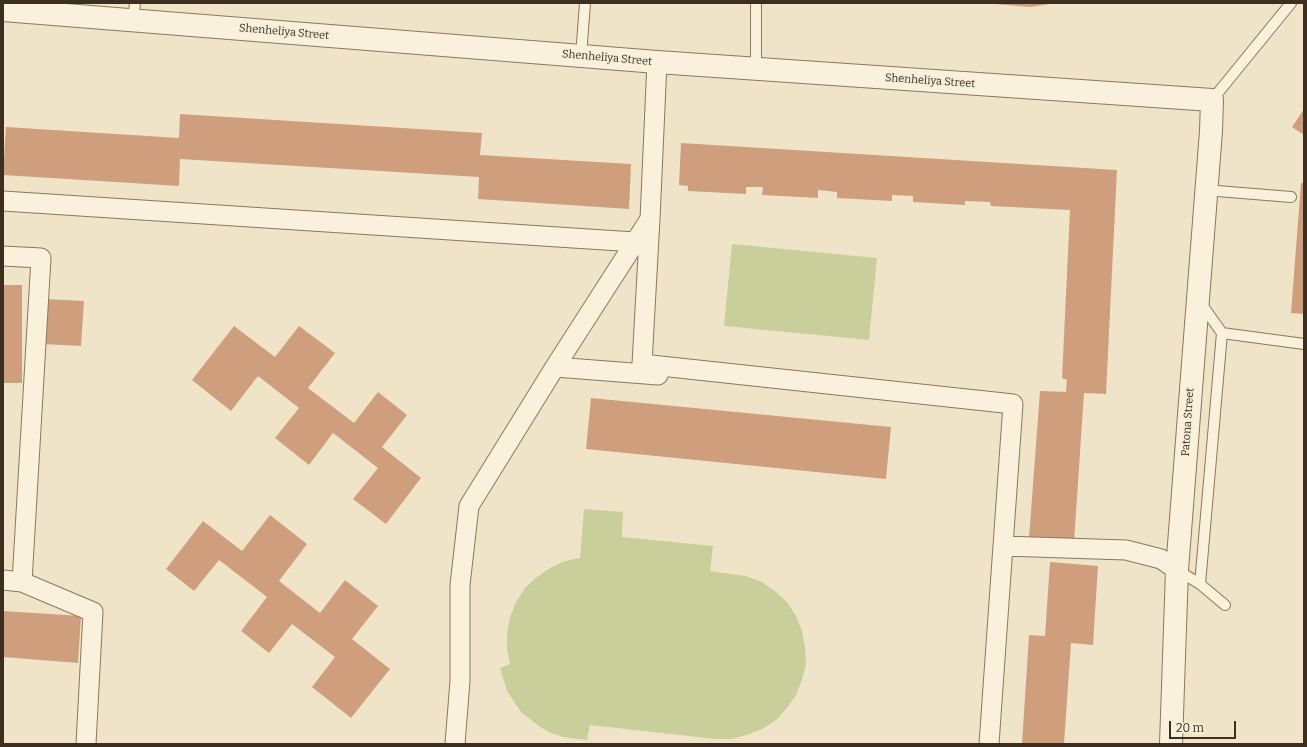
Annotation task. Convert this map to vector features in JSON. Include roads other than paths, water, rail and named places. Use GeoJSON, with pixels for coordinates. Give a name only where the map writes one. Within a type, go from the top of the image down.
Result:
{"type":"FeatureCollection","features":[{"type":"Feature","properties":{"kind":"street","name":"Shenheliya Street"},"geometry":{"type":"LineString","coordinates":[[3,10],[134,11],[581,56],[1212,100]]}},
{"type":"Feature","properties":{"kind":"street"},"geometry":{"type":"LineString","coordinates":[[657,62],[642,364],[1013,404]]}},
{"type":"Feature","properties":{"kind":"street","name":"Patona Street"},"geometry":{"type":"LineString","coordinates":[[1171,744],[1177,570],[1205,190],[1211,131],[1212,100]]}},
{"type":"Feature","properties":{"kind":"street"},"geometry":{"type":"LineString","coordinates":[[3,201],[635,242]]}},
{"type":"Feature","properties":{"kind":"street"},"geometry":{"type":"LineString","coordinates":[[455,744],[460,681],[460,585],[470,506],[555,367],[650,219]]}},
{"type":"Feature","properties":{"kind":"street"},"geometry":{"type":"LineString","coordinates":[[3,256],[41,258],[22,582]]}},
{"type":"Feature","properties":{"kind":"street"},"geometry":{"type":"LineString","coordinates":[[555,367],[1013,404]]}},
{"type":"Feature","properties":{"kind":"street"},"geometry":{"type":"LineString","coordinates":[[989,744],[1013,404]]}},
{"type":"Feature","properties":{"kind":"street"},"geometry":{"type":"LineString","coordinates":[[1003,546],[1126,550],[1161,559],[1177,570]]}},
{"type":"Feature","properties":{"kind":"street"},"geometry":{"type":"LineString","coordinates":[[3,580],[22,582],[93,612],[86,744]]}},
{"type":"Feature","properties":{"kind":"lane"},"geometry":{"type":"LineString","coordinates":[[581,56],[585,3]]}},
{"type":"Feature","properties":{"kind":"lane"},"geometry":{"type":"LineString","coordinates":[[756,3],[756,68]]}},
{"type":"Feature","properties":{"kind":"lane"},"geometry":{"type":"LineString","coordinates":[[1212,100],[1291,3]]}},
{"type":"Feature","properties":{"kind":"lane"},"geometry":{"type":"LineString","coordinates":[[1205,190],[1291,197]]}},
{"type":"Feature","properties":{"kind":"lane"},"geometry":{"type":"LineString","coordinates":[[1197,299],[1222,333],[1200,584]]}},
{"type":"Feature","properties":{"kind":"lane"},"geometry":{"type":"LineString","coordinates":[[1222,333],[1304,344]]}},
{"type":"Feature","properties":{"kind":"lane"},"geometry":{"type":"LineString","coordinates":[[1177,570],[1200,584],[1225,605]]}}]}
